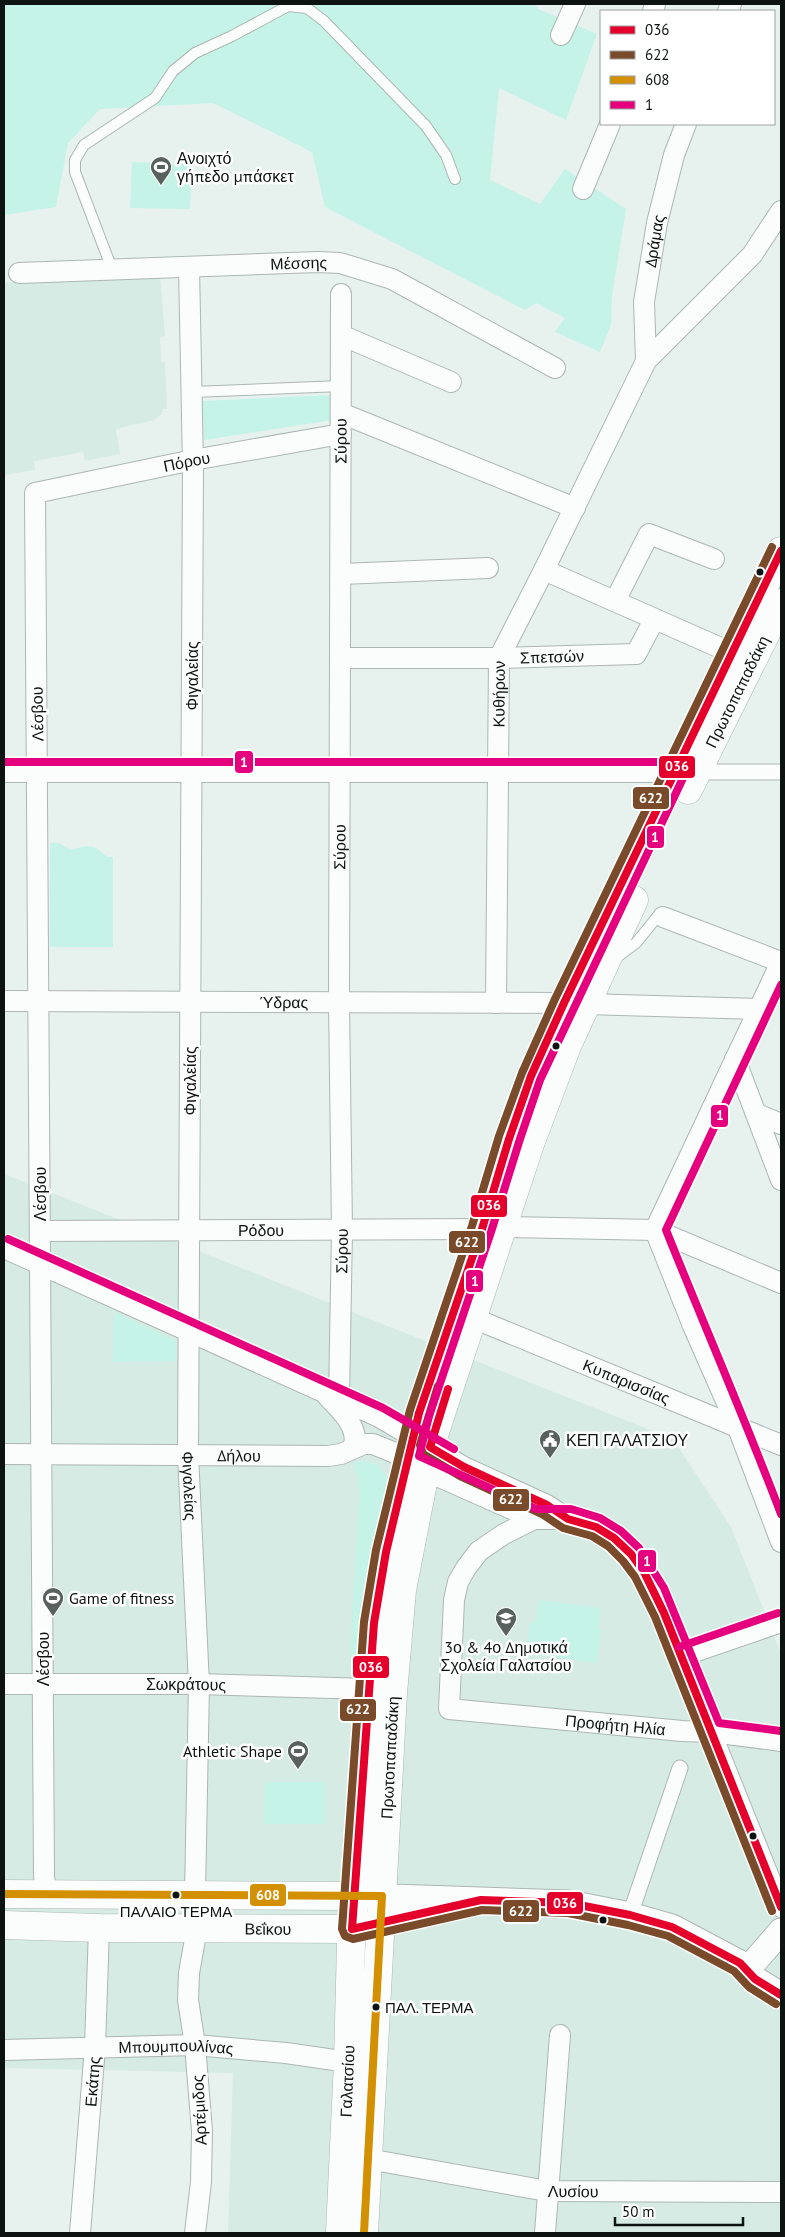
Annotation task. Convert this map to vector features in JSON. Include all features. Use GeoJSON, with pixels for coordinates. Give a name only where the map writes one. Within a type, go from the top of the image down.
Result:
{"type":"FeatureCollection","features":[{"type":"Feature","properties":{"kind":"main road","name":"Πρωτοπαπαδάκη"},"geometry":{"type":"LineString","coordinates":[[574,1003],[603,967],[686,772],[732,653],[781,551]]}},
{"type":"Feature","properties":{"kind":"main road","name":"Πρωτοπαπαδάκη"},"geometry":{"type":"LineString","coordinates":[[368,1689],[374,1624],[386,1552],[419,1454],[473,1318],[493,1228],[508,1139],[531,1076],[574,1003],[686,772],[781,603]]}},
{"type":"Feature","properties":{"kind":"main road","name":"Πρωτοπαπαδάκη"},"geometry":{"type":"LineString","coordinates":[[381,1908],[393,1693],[402,1590],[419,1454],[419,1413],[493,1228]]}},
{"type":"Feature","properties":{"kind":"main road"},"geometry":{"type":"LineString","coordinates":[[352,1929],[365,1762],[368,1689]]}},
{"type":"Feature","properties":{"kind":"main road","name":"Βεΐκου"},"geometry":{"type":"LineString","coordinates":[[4,1894],[355,1896]]}},
{"type":"Feature","properties":{"kind":"main road","name":"Γαλατσίου"},"geometry":{"type":"LineString","coordinates":[[364,2233],[381,1908]]}},
{"type":"Feature","properties":{"kind":"main road","name":"Βεΐκου"},"geometry":{"type":"LineString","coordinates":[[4,1925],[99,1928],[352,1929]]}},
{"type":"Feature","properties":{"kind":"main road","name":"Γαλατσίου"},"geometry":{"type":"LineString","coordinates":[[340,2233],[352,1929]]}},
{"type":"Feature","properties":{"kind":"street"},"geometry":{"type":"LineString","coordinates":[[561,35],[576,4]]}},
{"type":"Feature","properties":{"kind":"street"},"geometry":{"type":"LineString","coordinates":[[583,189],[610,125]]}},
{"type":"Feature","properties":{"kind":"street","name":"Δράμας"},"geometry":{"type":"LineString","coordinates":[[646,361],[644,302],[656,223],[674,155],[686,125]]}},
{"type":"Feature","properties":{"kind":"street"},"geometry":{"type":"LineString","coordinates":[[646,361],[752,255],[781,211]]}},
{"type":"Feature","properties":{"kind":"street","name":"Μέσσης"},"geometry":{"type":"LineString","coordinates":[[19,273],[318,262],[340,263],[392,279],[555,368]]}},
{"type":"Feature","properties":{"kind":"street","name":"Φιγαλείας"},"geometry":{"type":"LineString","coordinates":[[189,267],[193,460],[188,1455],[198,1684],[195,1895]]}},
{"type":"Feature","properties":{"kind":"street","name":"Σύρου"},"geometry":{"type":"LineString","coordinates":[[339,1399],[342,1230],[339,1002],[341,294]]}},
{"type":"Feature","properties":{"kind":"street"},"geometry":{"type":"LineString","coordinates":[[341,335],[452,382]]}},
{"type":"Feature","properties":{"kind":"street","name":"Κυθήρων"},"geometry":{"type":"LineString","coordinates":[[496,1003],[499,658],[646,361]]}},
{"type":"Feature","properties":{"kind":"street"},"geometry":{"type":"LineString","coordinates":[[341,413],[574,508]]}},
{"type":"Feature","properties":{"kind":"street","name":"Πόρου"},"geometry":{"type":"LineString","coordinates":[[35,493],[193,460],[341,434]]}},
{"type":"Feature","properties":{"kind":"street","name":"Λέσβου"},"geometry":{"type":"LineString","coordinates":[[35,493],[46,1894]]}},
{"type":"Feature","properties":{"kind":"street"},"geometry":{"type":"LineString","coordinates":[[615,601],[649,534],[714,559]]}},
{"type":"Feature","properties":{"kind":"street"},"geometry":{"type":"LineString","coordinates":[[341,574],[488,568]]}},
{"type":"Feature","properties":{"kind":"street"},"geometry":{"type":"LineString","coordinates":[[544,570],[732,653]]}},
{"type":"Feature","properties":{"kind":"street","name":"Σπετσών"},"geometry":{"type":"LineString","coordinates":[[340,658],[499,658],[636,654],[654,620]]}},
{"type":"Feature","properties":{"kind":"street"},"geometry":{"type":"LineString","coordinates":[[4,772],[781,772]]}},
{"type":"Feature","properties":{"kind":"street"},"geometry":{"type":"LineString","coordinates":[[663,917],[781,962],[655,1230],[693,1326],[738,1428],[781,1542]]}},
{"type":"Feature","properties":{"kind":"street","name":"Ύδρας"},"geometry":{"type":"LineString","coordinates":[[4,1001],[574,1003],[758,1010]]}},
{"type":"Feature","properties":{"kind":"street"},"geometry":{"type":"LineString","coordinates":[[735,1059],[781,1180]]}},
{"type":"Feature","properties":{"kind":"street"},"geometry":{"type":"LineString","coordinates":[[757,1114],[781,1124]]}},
{"type":"Feature","properties":{"kind":"street","name":"Ρόδου"},"geometry":{"type":"LineString","coordinates":[[40,1231],[493,1228],[655,1230]]}},
{"type":"Feature","properties":{"kind":"street"},"geometry":{"type":"LineString","coordinates":[[655,1230],[781,1283]]}},
{"type":"Feature","properties":{"kind":"street"},"geometry":{"type":"LineString","coordinates":[[4,1248],[339,1399],[419,1454],[534,1519],[568,1519],[596,1527],[614,1538],[631,1554],[656,1593],[781,1907]]}},
{"type":"Feature","properties":{"kind":"street","name":"Κυπαρισσίας"},"geometry":{"type":"LineString","coordinates":[[473,1318],[781,1445]]}},
{"type":"Feature","properties":{"kind":"street"},"geometry":{"type":"LineString","coordinates":[[316,1388],[330,1398],[349,1421],[356,1441],[353,1448]]}},
{"type":"Feature","properties":{"kind":"street","name":"Δήλου"},"geometry":{"type":"LineString","coordinates":[[4,1454],[188,1455],[277,1461],[341,1454],[353,1448],[373,1444],[395,1453],[419,1454]]}},
{"type":"Feature","properties":{"kind":"street"},"geometry":{"type":"LineString","coordinates":[[419,1454],[464,1467],[547,1505],[568,1519]]}},
{"type":"Feature","properties":{"kind":"street","name":"Προφήτη Ηλία"},"geometry":{"type":"LineString","coordinates":[[534,1519],[504,1534],[480,1551],[466,1568],[458,1582],[454,1600],[449,1709],[682,1732],[712,1732],[781,1740]]}},
{"type":"Feature","properties":{"kind":"street"},"geometry":{"type":"LineString","coordinates":[[682,1656],[781,1622]]}},
{"type":"Feature","properties":{"kind":"street","name":"Σωκράτους"},"geometry":{"type":"LineString","coordinates":[[4,1684],[198,1684],[368,1689]]}},
{"type":"Feature","properties":{"kind":"street"},"geometry":{"type":"LineString","coordinates":[[630,1915],[680,1768]]}},
{"type":"Feature","properties":{"kind":"street","name":"Βεΐκου"},"geometry":{"type":"LineString","coordinates":[[355,1896],[381,1908]]}},
{"type":"Feature","properties":{"kind":"street"},"geometry":{"type":"LineString","coordinates":[[352,1929],[381,1908],[482,1900],[569,1903],[630,1915],[672,1928],[781,1976]]}},
{"type":"Feature","properties":{"kind":"street","name":"Εκάτης"},"geometry":{"type":"LineString","coordinates":[[80,2233],[95,2048],[99,1928]]}},
{"type":"Feature","properties":{"kind":"street","name":"Αρτέμιδος"},"geometry":{"type":"LineString","coordinates":[[196,2233],[201,2182],[202,2131],[195,2045],[188,2000],[189,1973],[197,1928]]}},
{"type":"Feature","properties":{"kind":"street"},"geometry":{"type":"LineString","coordinates":[[747,1962],[781,1931]]}},
{"type":"Feature","properties":{"kind":"street"},"geometry":{"type":"LineString","coordinates":[[747,1962],[755,1979],[781,1995]]}},
{"type":"Feature","properties":{"kind":"street"},"geometry":{"type":"LineString","coordinates":[[545,2233],[560,2035]]}},
{"type":"Feature","properties":{"kind":"street","name":"Μπουμπουλίνας"},"geometry":{"type":"LineString","coordinates":[[4,2050],[195,2045],[286,2053],[348,2062]]}},
{"type":"Feature","properties":{"kind":"street","name":"Λυσίου"},"geometry":{"type":"LineString","coordinates":[[368,2159],[547,2192],[781,2192]]}},
{"type":"Feature","properties":{"kind":"lane"},"geometry":{"type":"LineString","coordinates":[[112,269],[75,172],[75,160],[84,145],[154,98],[173,70],[195,53],[232,36],[288,6],[307,8],[324,21],[426,126],[446,155],[455,179]]}},
{"type":"Feature","properties":{"kind":"lane"},"geometry":{"type":"LineString","coordinates":[[192,392],[341,386]]}},
{"type":"Feature","properties":{"kind":"lane"},"geometry":{"type":"LineString","coordinates":[[603,967],[636,943],[657,917],[663,917]]}},
{"type":"Feature","properties":{"kind":"shaded area"},"geometry":{"type":"Polygon","coordinates":[[[160,274],[165,336],[160,337],[161,362],[165,362],[167,409],[163,409],[162,414],[154,420],[116,429],[120,454],[85,461],[83,452],[34,461],[35,470],[4,475],[4,283],[45,278],[160,274]]]}},
{"type":"Feature","properties":{"kind":"shaded area"},"geometry":{"type":"Polygon","coordinates":[[[4,1174],[673,1439],[731,1527],[781,1654],[781,2233],[772,2231],[772,2233],[228,2233],[233,2073],[4,2068],[4,1174]]]}},
{"type":"Feature","properties":{"kind":"green space"},"geometry":{"type":"Polygon","coordinates":[[[4,4],[535,4],[538,9],[597,34],[566,120],[499,88],[490,180],[540,204],[565,169],[626,209],[612,296],[611,325],[600,352],[555,332],[565,318],[536,303],[525,310],[325,207],[312,152],[213,103],[100,109],[68,143],[56,207],[4,215],[4,4]]]}},
{"type":"Feature","properties":{"kind":"green space","name":"Ανοιχτό γήπεδο μπάσκετ"},"geometry":{"type":"Polygon","coordinates":[[[132,162],[192,164],[190,209],[130,208],[132,162]]]}},
{"type":"Feature","properties":{"kind":"green space"},"geometry":{"type":"Polygon","coordinates":[[[332,395],[333,420],[204,440],[202,401],[332,395]]]}},
{"type":"Feature","properties":{"kind":"green space"},"geometry":{"type":"Polygon","coordinates":[[[50,843],[59,843],[71,850],[90,846],[98,849],[107,857],[113,857],[113,947],[50,947],[50,843]]]}},
{"type":"Feature","properties":{"kind":"green space"},"geometry":{"type":"Polygon","coordinates":[[[114,1312],[176,1341],[176,1361],[113,1362],[114,1312]]]}},
{"type":"Feature","properties":{"kind":"green space"},"geometry":{"type":"Polygon","coordinates":[[[367,1461],[380,1466],[386,1476],[388,1492],[371,1558],[356,1674],[349,1674],[359,1497],[354,1462],[367,1461]]]}},
{"type":"Feature","properties":{"kind":"green space"},"geometry":{"type":"Polygon","coordinates":[[[539,1600],[601,1608],[598,1629],[601,1630],[597,1663],[526,1654],[530,1622],[536,1622],[539,1600]]]}},
{"type":"Feature","properties":{"kind":"green space"},"geometry":{"type":"Polygon","coordinates":[[[265,1782],[325,1782],[325,1824],[264,1824],[265,1782]]]}},
{"type":"Feature","properties":{"kind":"transit line","name":"622"},"geometry":{"type":"LineString","coordinates":[[772,547],[555,999],[522,1073],[499,1136],[472,1226],[410,1410],[376,1550],[364,1622],[342,1929],[345,1936],[353,1939],[482,1910],[568,1913],[628,1925],[668,1936],[734,1971],[749,1987],[776,2004]]}},
{"type":"Feature","properties":{"kind":"transit line","name":"036"},"geometry":{"type":"LineString","coordinates":[[781,551],[564,1003],[531,1076],[509,1139],[482,1229],[419,1413],[386,1552],[374,1623],[352,1929],[481,1900],[569,1903],[630,1915],[672,1927],[740,1963],[755,1979],[781,1995]]}},
{"type":"Feature","properties":{"kind":"transit line","name":"1"},"geometry":{"type":"LineString","coordinates":[[4,762],[675,762],[683,766],[684,776],[540,1080],[429,1416],[419,1456],[536,1509],[571,1509],[600,1518],[621,1531],[639,1548],[664,1588],[719,1723],[781,1731]]}},
{"type":"Feature","properties":{"kind":"transit line","name":"1"},"geometry":{"type":"LineString","coordinates":[[781,985],[666,1230],[781,1514]]}},
{"type":"Feature","properties":{"kind":"transit line","name":"1"},"geometry":{"type":"LineString","coordinates":[[8,1239],[383,1408],[454,1449]]}},
{"type":"Feature","properties":{"kind":"transit line","name":"622"},"geometry":{"type":"LineString","coordinates":[[438,1386],[420,1445],[423,1454],[460,1476],[542,1514],[563,1528],[592,1536],[608,1546],[635,1577],[655,1617],[772,1911]]}},
{"type":"Feature","properties":{"kind":"transit line","name":"036"},"geometry":{"type":"LineString","coordinates":[[448,1389],[430,1447],[464,1467],[547,1505],[568,1519],[596,1527],[614,1538],[631,1554],[644,1572],[664,1613],[781,1907]]}},
{"type":"Feature","properties":{"kind":"transit line","name":"1"},"geometry":{"type":"LineString","coordinates":[[679,1647],[778,1613]]}},
{"type":"Feature","properties":{"kind":"transit line","name":"608"},"geometry":{"type":"LineString","coordinates":[[4,1894],[382,1896]]}},
{"type":"Feature","properties":{"kind":"transit line","name":"608"},"geometry":{"type":"LineString","coordinates":[[364,2233],[382,1896]]}},
{"type":"Feature","properties":{"kind":"place","name":"Ανοιχτό γήπεδο μπάσκετ"},"geometry":{"type":"Point","coordinates":[161,186]}},
{"type":"Feature","properties":{"kind":"place","name":"ΚΕΠ ΓΑΛΑΤΣΙΟΥ"},"geometry":{"type":"Point","coordinates":[550,1459]}},
{"type":"Feature","properties":{"kind":"place","name":"Game of fitness"},"geometry":{"type":"Point","coordinates":[53,1617]}},
{"type":"Feature","properties":{"kind":"place","name":"3ο & 4ο Δημοτικά Σχολεία Γαλατσίου"},"geometry":{"type":"Point","coordinates":[506,1637]}},
{"type":"Feature","properties":{"kind":"place","name":"Athletic Shape"},"geometry":{"type":"Point","coordinates":[298,1770]}},
{"type":"Feature","properties":{"kind":"place","name":"ΠΑΛΑΙΟ ΤΕΡΜΑ"},"geometry":{"type":"Point","coordinates":[176,1895]}},
{"type":"Feature","properties":{"kind":"place","name":"ΠΑΛ. ΤΕΡΜΑ"},"geometry":{"type":"Point","coordinates":[376,2007]}}]}
